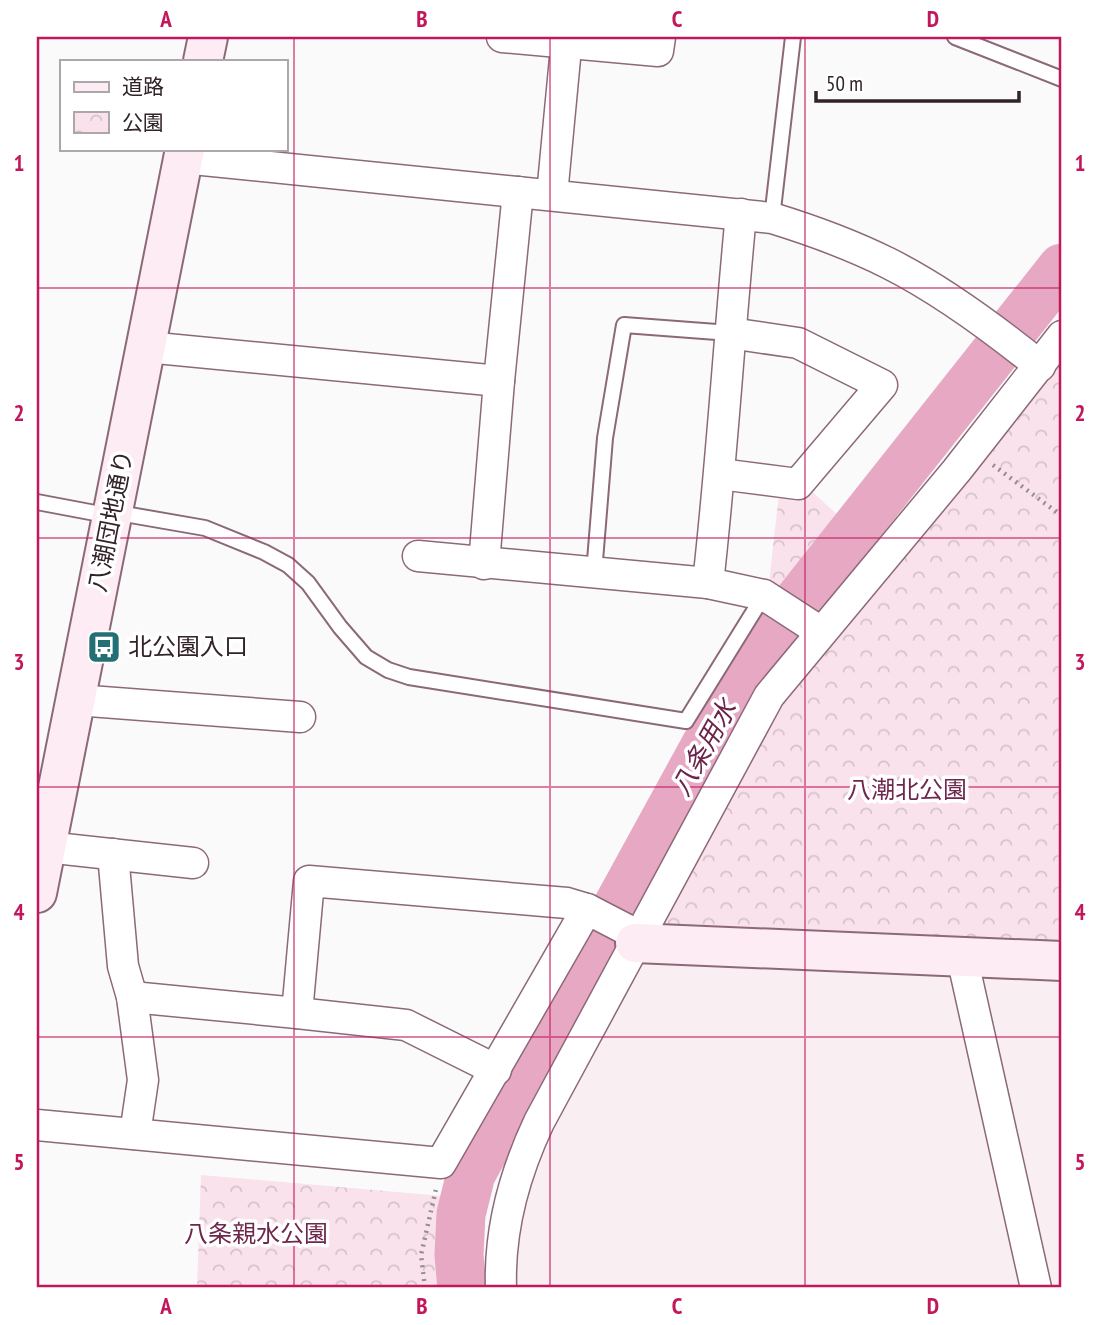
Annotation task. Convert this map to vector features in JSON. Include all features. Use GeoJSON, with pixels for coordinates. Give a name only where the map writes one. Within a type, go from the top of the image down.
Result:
{"type":"FeatureCollection","features":[{"type":"Feature","properties":{"kind":"street"},"geometry":{"type":"LineString","coordinates":[[203,60],[208,37]]}},
{"type":"Feature","properties":{"kind":"street"},"geometry":{"type":"LineString","coordinates":[[502,37],[567,40],[658,51],[660,37]]}},
{"type":"Feature","properties":{"kind":"street"},"geometry":{"type":"LineString","coordinates":[[552,195],[567,40]]}},
{"type":"Feature","properties":{"kind":"street"},"geometry":{"type":"LineString","coordinates":[[184,153],[772,218],[805,228],[890,264],[974,316],[1032,360]]}},
{"type":"Feature","properties":{"kind":"street","name":"八潮団地通り"},"geometry":{"type":"LineString","coordinates":[[37,893],[184,153]]}},
{"type":"Feature","properties":{"kind":"street"},"geometry":{"type":"LineString","coordinates":[[485,564],[499,381],[518,192]]}},
{"type":"Feature","properties":{"kind":"street"},"geometry":{"type":"LineString","coordinates":[[708,583],[720,474],[741,214]]}},
{"type":"Feature","properties":{"kind":"street"},"geometry":{"type":"LineString","coordinates":[[720,474],[798,484],[882,385],[798,343],[730,333]]}},
{"type":"Feature","properties":{"kind":"street"},"geometry":{"type":"LineString","coordinates":[[502,1288],[500,1261],[507,1210],[521,1160],[769,696],[973,450],[1032,360],[1062,336]]}},
{"type":"Feature","properties":{"kind":"street"},"geometry":{"type":"LineString","coordinates":[[146,347],[499,381]]}},
{"type":"Feature","properties":{"kind":"street"},"geometry":{"type":"LineString","coordinates":[[418,556],[708,583],[764,595],[821,632]]}},
{"type":"Feature","properties":{"kind":"street"},"geometry":{"type":"LineString","coordinates":[[76,700],[299,717]]}},
{"type":"Feature","properties":{"kind":"street"},"geometry":{"type":"LineString","coordinates":[[46,847],[193,863]]}},
{"type":"Feature","properties":{"kind":"street"},"geometry":{"type":"LineString","coordinates":[[113,854],[123,966],[132,997],[143,1080],[135,1134]]}},
{"type":"Feature","properties":{"kind":"street"},"geometry":{"type":"LineString","coordinates":[[297,1013],[309,881],[567,903],[592,912],[637,939],[1062,961]]}},
{"type":"Feature","properties":{"kind":"street"},"geometry":{"type":"LineString","coordinates":[[37,1125],[441,1164],[592,912]]}},
{"type":"Feature","properties":{"kind":"street"},"geometry":{"type":"LineString","coordinates":[[962,957],[1036,1288]]}},
{"type":"Feature","properties":{"kind":"street"},"geometry":{"type":"LineString","coordinates":[[132,997],[406,1025],[496,1070]]}},
{"type":"Feature","properties":{"kind":"lane"},"geometry":{"type":"LineString","coordinates":[[772,218],[793,37]]}},
{"type":"Feature","properties":{"kind":"lane"},"geometry":{"type":"LineString","coordinates":[[955,37],[970,39],[1062,79]]}},
{"type":"Feature","properties":{"kind":"lane"},"geometry":{"type":"LineString","coordinates":[[594,573],[605,438],[624,325],[730,333]]}},
{"type":"Feature","properties":{"kind":"lane"},"geometry":{"type":"LineString","coordinates":[[37,502],[205,528],[264,552],[288,565],[308,583],[366,657],[388,670],[409,677],[686,721],[764,595]]}},
{"type":"Feature","properties":{"kind":"path"},"geometry":{"type":"LineString","coordinates":[[973,450],[1062,516]]}},
{"type":"Feature","properties":{"kind":"path"},"geometry":{"type":"LineString","coordinates":[[425,1288],[421,1255],[441,1164]]}},
{"type":"Feature","properties":{"kind":"shaded area"},"geometry":{"type":"Polygon","coordinates":[[[641,956],[1062,976],[1062,1288],[512,1288],[523,1196],[540,1147],[641,956]]]}},
{"type":"Feature","properties":{"kind":"green space","name":"八潮北公園"},"geometry":{"type":"Polygon","coordinates":[[[1062,331],[1062,953],[651,933],[780,699],[1062,331]]]}},
{"type":"Feature","properties":{"kind":"green space"},"geometry":{"type":"Polygon","coordinates":[[[781,476],[798,479],[851,527],[790,607],[768,592],[781,476]]]}},
{"type":"Feature","properties":{"kind":"green space","name":"八条親水公園"},"geometry":{"type":"Polygon","coordinates":[[[201,1175],[454,1197],[456,1288],[197,1288],[201,1175]]]}},
{"type":"Feature","properties":{"kind":"waterway","name":"八条用水"},"geometry":{"type":"LineString","coordinates":[[462,1288],[459,1255],[461,1214],[471,1174],[754,657],[1062,268]]}},
{"type":"Feature","properties":{"kind":"place","name":"北公園入口"},"geometry":{"type":"Point","coordinates":[104,647]}}]}
